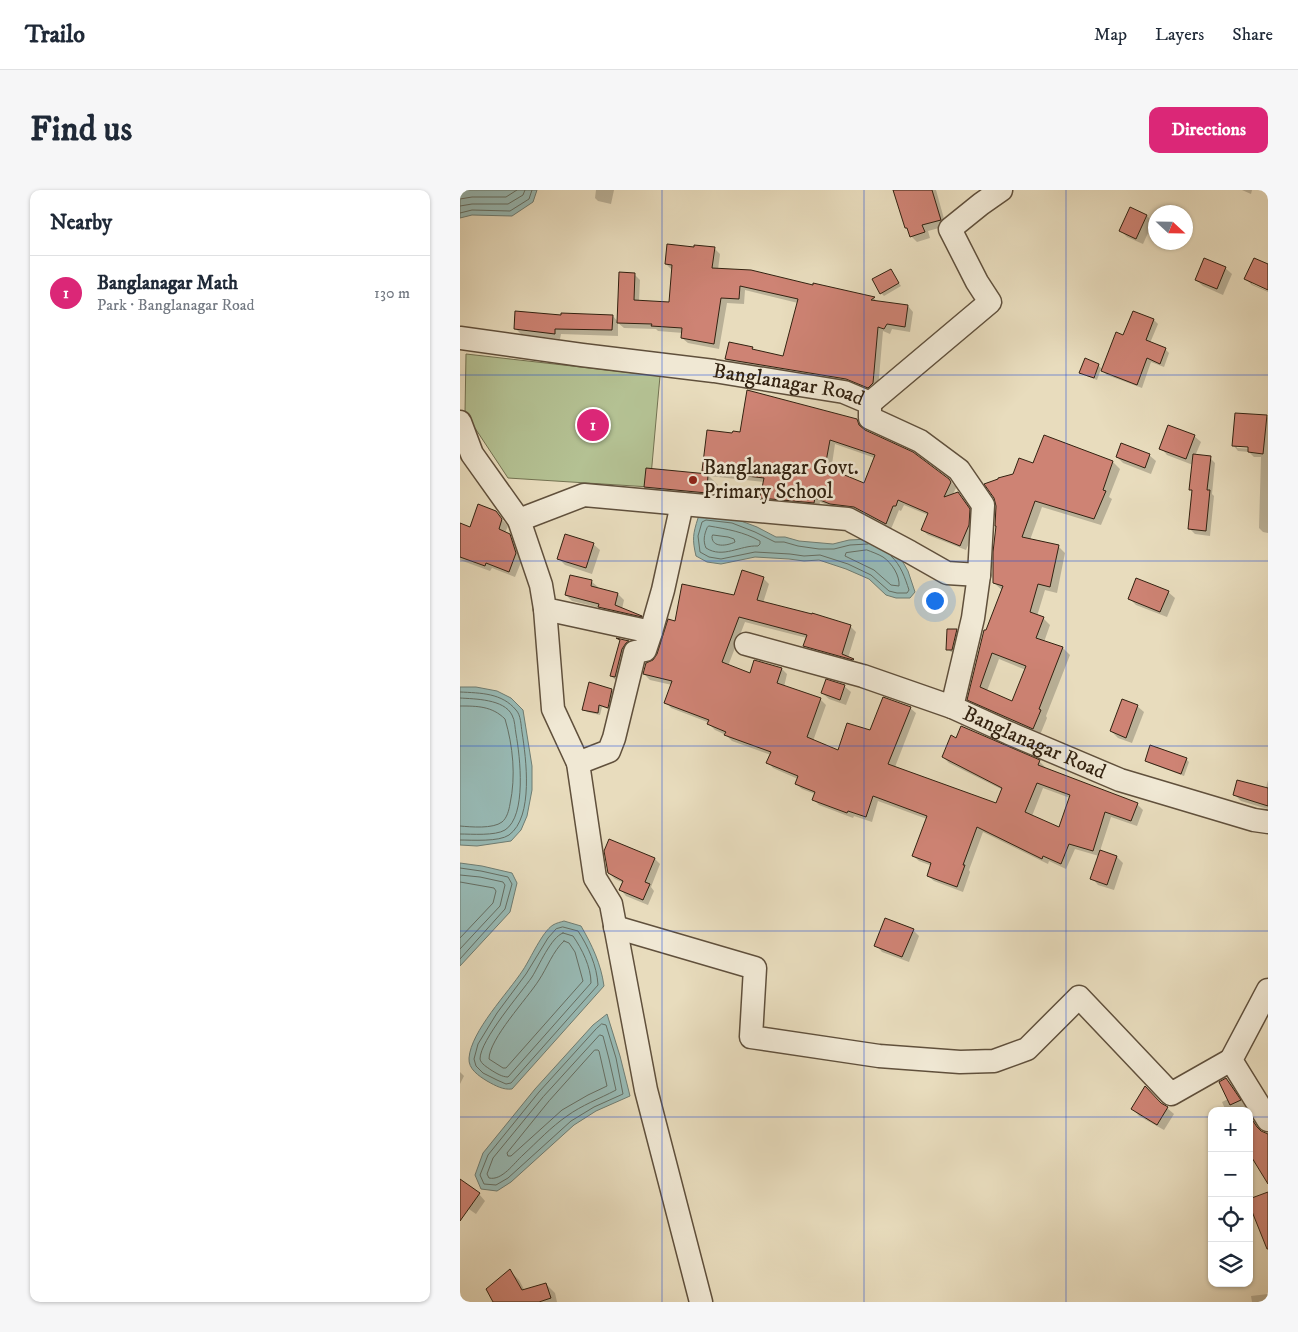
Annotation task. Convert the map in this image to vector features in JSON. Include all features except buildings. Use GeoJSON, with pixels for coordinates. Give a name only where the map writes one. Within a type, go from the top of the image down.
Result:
{"type":"FeatureCollection","features":[{"type":"Feature","properties":{"kind":"street"},"geometry":{"type":"LineString","coordinates":[[870,403],[990,302],[977,282],[950,229],[1001,190]]}},
{"type":"Feature","properties":{"kind":"street","name":"Banglanagar Road"},"geometry":{"type":"LineString","coordinates":[[460,338],[714,371],[844,392],[870,403],[870,418],[920,441],[959,470],[983,505],[979,575],[973,618],[952,707],[1009,734],[1120,780],[1254,820],[1268,822]]}},
{"type":"Feature","properties":{"kind":"street"},"geometry":{"type":"LineString","coordinates":[[460,422],[472,454],[519,520],[541,585],[545,609],[553,709],[578,762],[595,878],[611,904],[646,1090],[702,1302]]}},
{"type":"Feature","properties":{"kind":"street"},"geometry":{"type":"LineString","coordinates":[[519,520],[584,495],[848,519],[947,573],[979,575]]}},
{"type":"Feature","properties":{"kind":"street"},"geometry":{"type":"LineString","coordinates":[[578,762],[609,751],[614,738],[635,652],[645,650],[651,632],[663,590],[682,504]]}},
{"type":"Feature","properties":{"kind":"street"},"geometry":{"type":"LineString","coordinates":[[545,609],[651,632]]}},
{"type":"Feature","properties":{"kind":"street"},"geometry":{"type":"LineString","coordinates":[[746,644],[863,676],[952,707]]}},
{"type":"Feature","properties":{"kind":"street"},"geometry":{"type":"LineString","coordinates":[[615,927],[755,968],[751,1037],[879,1056],[960,1062],[994,1061],[1026,1049],[1079,997],[1171,1094],[1231,1060],[1268,990]]}},
{"type":"Feature","properties":{"kind":"street"},"geometry":{"type":"LineString","coordinates":[[1231,1060],[1268,1120]]}},
{"type":"Feature","properties":{"kind":"green space"},"geometry":{"type":"Polygon","coordinates":[[[466,354],[660,376],[650,487],[508,478],[465,413],[466,354]]]}},
{"type":"Feature","properties":{"kind":"water"},"geometry":{"type":"Polygon","coordinates":[[[460,190],[537,190],[533,202],[512,216],[472,215],[460,218],[460,190]]]}},
{"type":"Feature","properties":{"kind":"water"},"geometry":{"type":"Polygon","coordinates":[[[704,514],[733,518],[776,537],[785,537],[799,541],[833,544],[849,540],[869,539],[900,557],[908,571],[915,592],[910,598],[896,598],[886,595],[869,579],[819,560],[804,561],[755,557],[721,564],[707,562],[696,556],[694,541],[698,518],[704,514]]]}},
{"type":"Feature","properties":{"kind":"water"},"geometry":{"type":"Polygon","coordinates":[[[460,687],[476,687],[497,691],[511,698],[523,710],[532,766],[532,790],[527,816],[521,830],[511,841],[477,846],[460,845],[460,687]]]}},
{"type":"Feature","properties":{"kind":"water"},"geometry":{"type":"Polygon","coordinates":[[[460,863],[512,873],[517,883],[510,912],[460,966],[460,863]]]}},
{"type":"Feature","properties":{"kind":"water"},"geometry":{"type":"Polygon","coordinates":[[[564,921],[581,926],[596,955],[604,986],[512,1089],[500,1087],[484,1079],[472,1069],[469,1062],[471,1047],[483,1024],[523,970],[545,933],[553,925],[564,921]]]}},
{"type":"Feature","properties":{"kind":"water"},"geometry":{"type":"Polygon","coordinates":[[[607,1014],[630,1096],[596,1111],[574,1125],[511,1182],[497,1191],[481,1189],[475,1175],[483,1153],[535,1089],[593,1025],[607,1014]]]}},
{"type":"Feature","properties":{"kind":"place","name":"Banglanagar Math"},"geometry":{"type":"Point","coordinates":[593,425]}},
{"type":"Feature","properties":{"kind":"place","name":"Banglanagar Govt. Primary School"},"geometry":{"type":"Point","coordinates":[693,480]}}]}
